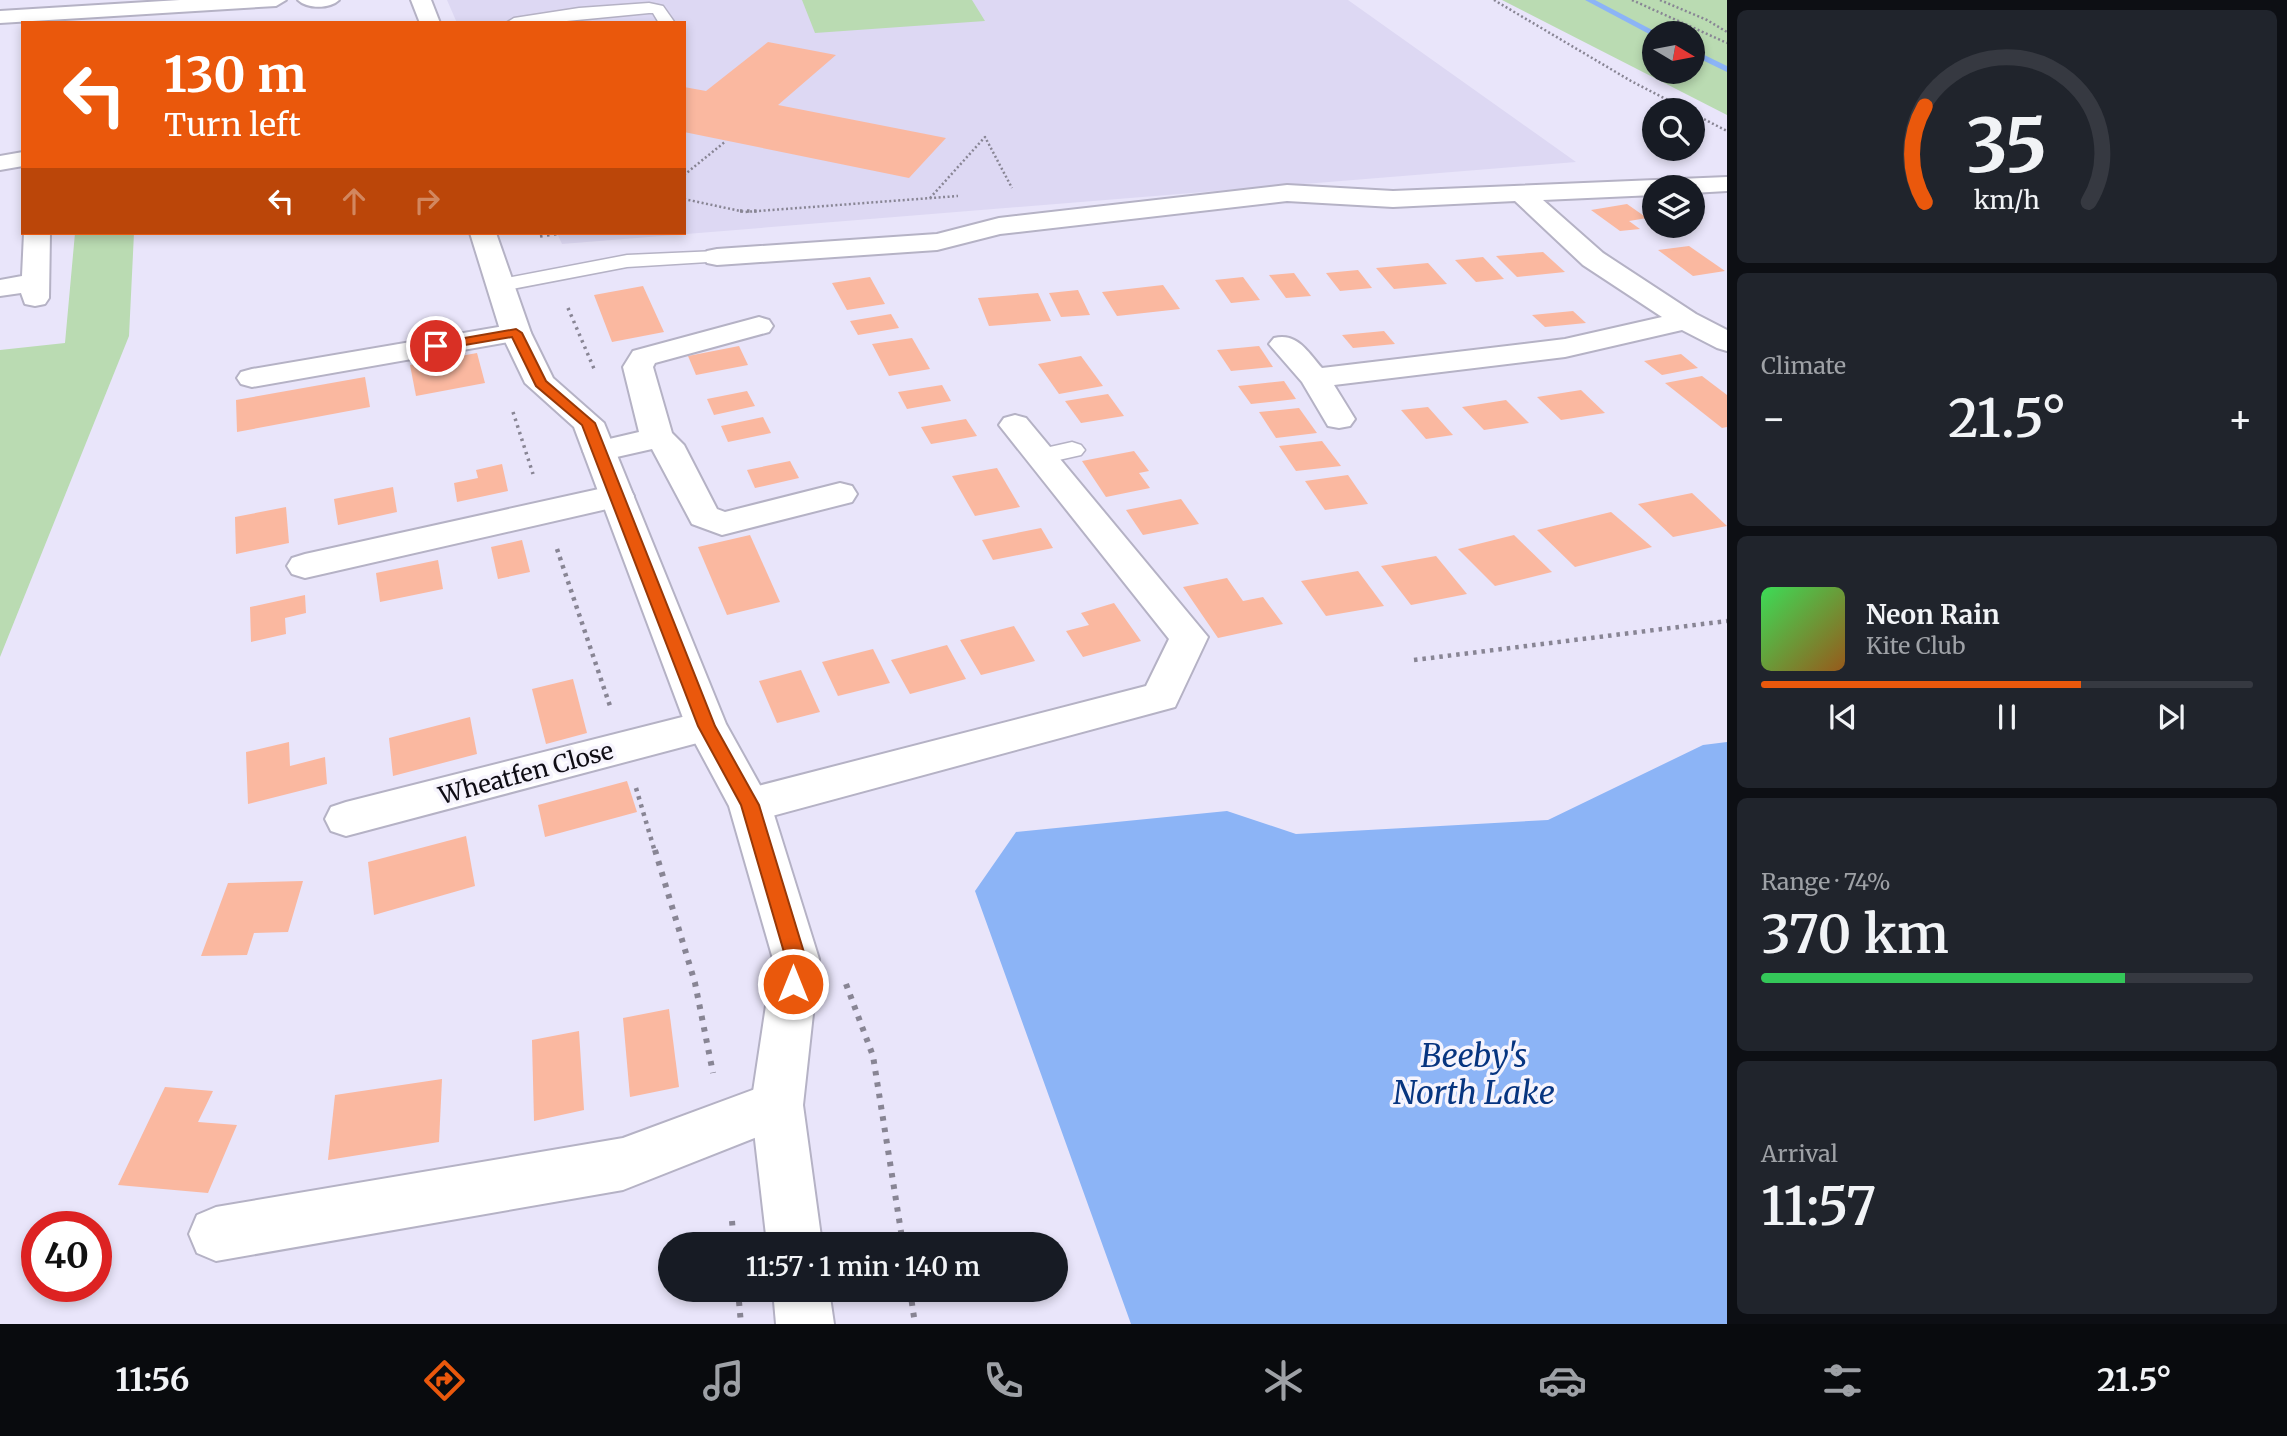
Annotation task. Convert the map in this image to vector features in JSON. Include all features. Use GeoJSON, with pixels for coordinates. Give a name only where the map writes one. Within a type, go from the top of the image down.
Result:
{"type":"FeatureCollection","features":[{"type":"Feature","properties":{"kind":"street"},"geometry":{"type":"LineString","coordinates":[[0,17],[47,7],[276,0]]}},
{"type":"Feature","properties":{"kind":"street"},"geometry":{"type":"LineString","coordinates":[[308,0],[329,0]]}},
{"type":"Feature","properties":{"kind":"street"},"geometry":{"type":"LineString","coordinates":[[421,0],[429,21]]}},
{"type":"Feature","properties":{"kind":"street"},"geometry":{"type":"LineString","coordinates":[[0,163],[21,159]]}},
{"type":"Feature","properties":{"kind":"street"},"geometry":{"type":"LineString","coordinates":[[717,257],[937,242],[999,226],[1287,193],[1393,198],[1727,184]]}},
{"type":"Feature","properties":{"kind":"street"},"geometry":{"type":"LineString","coordinates":[[1520,192],[1593,259],[1686,320],[1727,342]]}},
{"type":"Feature","properties":{"kind":"street"},"geometry":{"type":"LineString","coordinates":[[0,288],[35,290],[37,235]]}},
{"type":"Feature","properties":{"kind":"street"},"geometry":{"type":"LineString","coordinates":[[484,235],[516,333],[540,383],[588,423],[706,726],[750,805],[796,959],[777,1105],[793,1232]]}},
{"type":"Feature","properties":{"kind":"street"},"geometry":{"type":"LineString","coordinates":[[1315,378],[1565,348],[1686,320]]}},
{"type":"Feature","properties":{"kind":"street"},"geometry":{"type":"LineString","coordinates":[[759,326],[644,358],[638,367],[657,438],[668,445],[704,516],[722,524],[840,494]]}},
{"type":"Feature","properties":{"kind":"street"},"geometry":{"type":"LineString","coordinates":[[252,378],[516,333]]}},
{"type":"Feature","properties":{"kind":"street"},"geometry":{"type":"LineString","coordinates":[[1284,344],[1315,378],[1339,419]]}},
{"type":"Feature","properties":{"kind":"street"},"geometry":{"type":"LineString","coordinates":[[750,805],[1161,697],[1189,637],[1056,453],[1015,425]]}},
{"type":"Feature","properties":{"kind":"street"},"geometry":{"type":"LineString","coordinates":[[599,451],[657,438]]}},
{"type":"Feature","properties":{"kind":"street"},"geometry":{"type":"LineString","coordinates":[[305,566],[617,496]]}},
{"type":"Feature","properties":{"kind":"street","name":"Wheatfen Close"},"geometry":{"type":"LineString","coordinates":[[346,819],[706,726]]}},
{"type":"Feature","properties":{"kind":"street"},"geometry":{"type":"LineString","coordinates":[[216,1234],[623,1164],[777,1105]]}},
{"type":"Feature","properties":{"kind":"street"},"geometry":{"type":"LineString","coordinates":[[802,1302],[805,1324]]}},
{"type":"Feature","properties":{"kind":"lane"},"geometry":{"type":"LineString","coordinates":[[541,21],[649,8],[658,9],[666,21]]}},
{"type":"Feature","properties":{"kind":"lane"},"geometry":{"type":"LineString","coordinates":[[502,285],[626,261],[717,257]]}},
{"type":"Feature","properties":{"kind":"path"},"geometry":{"type":"LineString","coordinates":[[1494,0],[1664,98]]}},
{"type":"Feature","properties":{"kind":"path"},"geometry":{"type":"LineString","coordinates":[[1632,0],[1727,43]]}},
{"type":"Feature","properties":{"kind":"path"},"geometry":{"type":"LineString","coordinates":[[1660,0],[1707,20],[1727,32]]}},
{"type":"Feature","properties":{"kind":"path"},"geometry":{"type":"LineString","coordinates":[[1705,120],[1727,131]]}},
{"type":"Feature","properties":{"kind":"path"},"geometry":{"type":"LineString","coordinates":[[930,198],[985,137],[1014,191],[1002,192]]}},
{"type":"Feature","properties":{"kind":"path"},"geometry":{"type":"LineString","coordinates":[[686,173],[726,141]]}},
{"type":"Feature","properties":{"kind":"path"},"geometry":{"type":"LineString","coordinates":[[686,199],[745,212],[966,195]]}},
{"type":"Feature","properties":{"kind":"path"},"geometry":{"type":"LineString","coordinates":[[540,236],[547,235]]}},
{"type":"Feature","properties":{"kind":"path"},"geometry":{"type":"LineString","coordinates":[[1414,660],[1727,621]]}},
{"type":"Feature","properties":{"kind":"path"},"geometry":{"type":"LineString","coordinates":[[739,1302],[741,1324]]}},
{"type":"Feature","properties":{"kind":"path"},"geometry":{"type":"LineString","coordinates":[[912,1302],[915,1324]]}},
{"type":"Feature","properties":{"kind":"shaded area"},"geometry":{"type":"Polygon","coordinates":[[[447,0],[1348,0],[1576,162],[686,234],[686,21],[456,21],[447,0]]]}},
{"type":"Feature","properties":{"kind":"shaded area"},"geometry":{"type":"Polygon","coordinates":[[[558,235],[673,235],[562,244],[558,235]]]}},
{"type":"Feature","properties":{"kind":"green space"},"geometry":{"type":"Polygon","coordinates":[[[802,0],[972,0],[985,21],[815,33],[802,0]]]}},
{"type":"Feature","properties":{"kind":"green space"},"geometry":{"type":"Polygon","coordinates":[[[1502,0],[1727,0],[1727,115],[1705,104],[1705,98],[1694,98],[1666,84],[1705,84],[1705,21],[1642,21],[1642,72],[1502,0]]]}},
{"type":"Feature","properties":{"kind":"green space"},"geometry":{"type":"Polygon","coordinates":[[[75,235],[134,235],[129,336],[0,657],[0,350],[65,343],[75,235]]]}},
{"type":"Feature","properties":{"kind":"water","name":"Beeby's North Lake"},"geometry":{"type":"Polygon","coordinates":[[[1727,742],[1727,1324],[1131,1324],[975,891],[1016,832],[1227,811],[1296,834],[1548,820],[1703,745],[1727,742]]]}},
{"type":"Feature","properties":{"kind":"building"},"geometry":{"type":"Polygon","coordinates":[[[768,42],[836,55],[778,105],[946,138],[909,178],[686,132],[686,87],[706,91],[768,42]]]}},
{"type":"Feature","properties":{"kind":"building"},"geometry":{"type":"Polygon","coordinates":[[[1627,204],[1642,214],[1642,219],[1629,221],[1640,229],[1620,231],[1591,210],[1627,204]]]}},
{"type":"Feature","properties":{"kind":"building"},"geometry":{"type":"Polygon","coordinates":[[[1689,246],[1725,271],[1693,276],[1658,250],[1689,246]]]}},
{"type":"Feature","properties":{"kind":"building"},"geometry":{"type":"Polygon","coordinates":[[[1543,252],[1565,272],[1517,277],[1496,256],[1543,252]]]}},
{"type":"Feature","properties":{"kind":"building"},"geometry":{"type":"Polygon","coordinates":[[[1483,257],[1504,279],[1476,282],[1455,260],[1483,257]]]}},
{"type":"Feature","properties":{"kind":"building"},"geometry":{"type":"Polygon","coordinates":[[[1428,263],[1447,284],[1394,289],[1376,268],[1428,263]]]}},
{"type":"Feature","properties":{"kind":"building"},"geometry":{"type":"Polygon","coordinates":[[[1358,270],[1372,288],[1340,291],[1326,273],[1358,270]]]}},
{"type":"Feature","properties":{"kind":"building"},"geometry":{"type":"Polygon","coordinates":[[[1294,273],[1311,296],[1286,298],[1269,275],[1294,273]]]}},
{"type":"Feature","properties":{"kind":"building"},"geometry":{"type":"Polygon","coordinates":[[[870,277],[885,304],[847,310],[832,283],[870,277]]]}},
{"type":"Feature","properties":{"kind":"building"},"geometry":{"type":"Polygon","coordinates":[[[1243,277],[1260,300],[1231,303],[1215,280],[1243,277]]]}},
{"type":"Feature","properties":{"kind":"building"},"geometry":{"type":"Polygon","coordinates":[[[1163,285],[1180,309],[1117,316],[1102,292],[1163,285]]]}},
{"type":"Feature","properties":{"kind":"building"},"geometry":{"type":"Polygon","coordinates":[[[643,286],[664,332],[612,342],[594,295],[643,286]]]}},
{"type":"Feature","properties":{"kind":"building"},"geometry":{"type":"Polygon","coordinates":[[[1078,290],[1090,315],[1061,317],[1049,293],[1078,290]]]}},
{"type":"Feature","properties":{"kind":"building"},"geometry":{"type":"Polygon","coordinates":[[[1038,293],[1051,321],[989,326],[978,298],[1038,293]]]}},
{"type":"Feature","properties":{"kind":"building"},"geometry":{"type":"Polygon","coordinates":[[[1573,311],[1586,323],[1545,327],[1532,315],[1573,311]]]}},
{"type":"Feature","properties":{"kind":"building"},"geometry":{"type":"Polygon","coordinates":[[[891,314],[899,328],[858,335],[850,321],[891,314]]]}},
{"type":"Feature","properties":{"kind":"building"},"geometry":{"type":"Polygon","coordinates":[[[1384,331],[1395,344],[1353,348],[1342,335],[1384,331]]]}},
{"type":"Feature","properties":{"kind":"building"},"geometry":{"type":"Polygon","coordinates":[[[912,338],[930,369],[889,376],[872,344],[912,338]]]}},
{"type":"Feature","properties":{"kind":"building"},"geometry":{"type":"Polygon","coordinates":[[[739,346],[748,365],[696,375],[688,356],[739,346]]]}},
{"type":"Feature","properties":{"kind":"building"},"geometry":{"type":"Polygon","coordinates":[[[1259,346],[1273,367],[1231,371],[1217,350],[1259,346]]]}},
{"type":"Feature","properties":{"kind":"building"},"geometry":{"type":"Polygon","coordinates":[[[477,353],[485,383],[416,396],[410,365],[477,353]]]}},
{"type":"Feature","properties":{"kind":"building"},"geometry":{"type":"Polygon","coordinates":[[[1681,354],[1698,368],[1662,375],[1644,361],[1681,354]]]}},
{"type":"Feature","properties":{"kind":"building"},"geometry":{"type":"Polygon","coordinates":[[[1081,356],[1103,386],[1059,394],[1038,364],[1081,356]]]}},
{"type":"Feature","properties":{"kind":"building"},"geometry":{"type":"Polygon","coordinates":[[[1702,376],[1727,395],[1727,427],[1722,428],[1665,383],[1702,376]]]}},
{"type":"Feature","properties":{"kind":"building"},"geometry":{"type":"Polygon","coordinates":[[[365,377],[370,407],[237,432],[236,400],[365,377]]]}},
{"type":"Feature","properties":{"kind":"building"},"geometry":{"type":"Polygon","coordinates":[[[1284,381],[1296,399],[1251,404],[1238,386],[1284,381]]]}},
{"type":"Feature","properties":{"kind":"building"},"geometry":{"type":"Polygon","coordinates":[[[942,385],[951,401],[907,409],[898,392],[942,385]]]}},
{"type":"Feature","properties":{"kind":"building"},"geometry":{"type":"Polygon","coordinates":[[[1581,390],[1605,413],[1561,420],[1537,397],[1581,390]]]}},
{"type":"Feature","properties":{"kind":"building"},"geometry":{"type":"Polygon","coordinates":[[[747,391],[755,406],[714,415],[707,399],[747,391]]]}},
{"type":"Feature","properties":{"kind":"building"},"geometry":{"type":"Polygon","coordinates":[[[1108,394],[1124,416],[1081,423],[1065,401],[1108,394]]]}},
{"type":"Feature","properties":{"kind":"building"},"geometry":{"type":"Polygon","coordinates":[[[1506,400],[1529,423],[1484,430],[1462,407],[1506,400]]]}},
{"type":"Feature","properties":{"kind":"building"},"geometry":{"type":"Polygon","coordinates":[[[1428,407],[1453,435],[1426,439],[1401,410],[1428,407]]]}},
{"type":"Feature","properties":{"kind":"building"},"geometry":{"type":"Polygon","coordinates":[[[1299,408],[1317,433],[1276,438],[1259,412],[1299,408]]]}},
{"type":"Feature","properties":{"kind":"building"},"geometry":{"type":"Polygon","coordinates":[[[763,417],[771,433],[728,442],[721,426],[763,417]]]}},
{"type":"Feature","properties":{"kind":"building"},"geometry":{"type":"Polygon","coordinates":[[[966,419],[977,436],[931,444],[921,427],[966,419]]]}},
{"type":"Feature","properties":{"kind":"building"},"geometry":{"type":"Polygon","coordinates":[[[1322,441],[1341,466],[1296,471],[1279,446],[1322,441]]]}},
{"type":"Feature","properties":{"kind":"building"},"geometry":{"type":"Polygon","coordinates":[[[1134,451],[1149,471],[1139,473],[1150,488],[1106,497],[1082,461],[1134,451]]]}},
{"type":"Feature","properties":{"kind":"building"},"geometry":{"type":"Polygon","coordinates":[[[790,461],[799,478],[755,488],[747,470],[790,461]]]}},
{"type":"Feature","properties":{"kind":"building"},"geometry":{"type":"Polygon","coordinates":[[[502,464],[508,491],[457,502],[454,483],[478,478],[476,470],[502,464]]]}},
{"type":"Feature","properties":{"kind":"building"},"geometry":{"type":"Polygon","coordinates":[[[997,468],[1020,507],[975,516],[952,476],[997,468]]]}},
{"type":"Feature","properties":{"kind":"building"},"geometry":{"type":"Polygon","coordinates":[[[1348,475],[1368,504],[1325,510],[1305,481],[1348,475]]]}},
{"type":"Feature","properties":{"kind":"building"},"geometry":{"type":"Polygon","coordinates":[[[393,487],[397,512],[338,525],[334,499],[393,487]]]}},
{"type":"Feature","properties":{"kind":"building"},"geometry":{"type":"Polygon","coordinates":[[[1692,493],[1727,526],[1673,537],[1638,504],[1692,493]]]}},
{"type":"Feature","properties":{"kind":"building"},"geometry":{"type":"Polygon","coordinates":[[[1181,499],[1199,524],[1143,535],[1126,510],[1181,499]]]}},
{"type":"Feature","properties":{"kind":"building"},"geometry":{"type":"Polygon","coordinates":[[[286,507],[289,543],[236,554],[235,517],[286,507]]]}},
{"type":"Feature","properties":{"kind":"building"},"geometry":{"type":"Polygon","coordinates":[[[1611,512],[1652,547],[1575,567],[1537,530],[1611,512]]]}},
{"type":"Feature","properties":{"kind":"building"},"geometry":{"type":"Polygon","coordinates":[[[1041,528],[1053,548],[993,560],[982,540],[1041,528]]]}},
{"type":"Feature","properties":{"kind":"building"},"geometry":{"type":"Polygon","coordinates":[[[750,535],[780,602],[727,615],[698,547],[750,535]]]}},
{"type":"Feature","properties":{"kind":"building"},"geometry":{"type":"Polygon","coordinates":[[[1514,535],[1552,572],[1495,586],[1458,549],[1514,535]]]}},
{"type":"Feature","properties":{"kind":"building"},"geometry":{"type":"Polygon","coordinates":[[[522,540],[530,572],[498,579],[491,547],[522,540]]]}},
{"type":"Feature","properties":{"kind":"building"},"geometry":{"type":"Polygon","coordinates":[[[1436,556],[1467,594],[1411,605],[1381,566],[1436,556]]]}},
{"type":"Feature","properties":{"kind":"building"},"geometry":{"type":"Polygon","coordinates":[[[438,560],[443,589],[380,602],[376,573],[438,560]]]}},
{"type":"Feature","properties":{"kind":"building"},"geometry":{"type":"Polygon","coordinates":[[[1358,571],[1384,606],[1326,616],[1301,581],[1358,571]]]}},
{"type":"Feature","properties":{"kind":"building"},"geometry":{"type":"Polygon","coordinates":[[[1227,578],[1243,601],[1263,597],[1283,624],[1218,638],[1183,587],[1227,578]]]}},
{"type":"Feature","properties":{"kind":"building"},"geometry":{"type":"Polygon","coordinates":[[[305,595],[306,613],[285,618],[286,634],[251,642],[250,607],[305,595]]]}},
{"type":"Feature","properties":{"kind":"building"},"geometry":{"type":"Polygon","coordinates":[[[1114,603],[1141,641],[1083,657],[1066,631],[1089,625],[1081,613],[1114,603]]]}},
{"type":"Feature","properties":{"kind":"building"},"geometry":{"type":"Polygon","coordinates":[[[1014,626],[1035,661],[981,675],[960,640],[1014,626]]]}},
{"type":"Feature","properties":{"kind":"building"},"geometry":{"type":"Polygon","coordinates":[[[947,645],[966,679],[910,694],[891,660],[947,645]]]}},
{"type":"Feature","properties":{"kind":"building"},"geometry":{"type":"Polygon","coordinates":[[[873,649],[890,683],[838,696],[822,662],[873,649]]]}},
{"type":"Feature","properties":{"kind":"building"},"geometry":{"type":"Polygon","coordinates":[[[801,670],[820,712],[777,723],[759,681],[801,670]]]}},
{"type":"Feature","properties":{"kind":"building"},"geometry":{"type":"Polygon","coordinates":[[[573,679],[587,733],[546,744],[532,689],[573,679]]]}},
{"type":"Feature","properties":{"kind":"building"},"geometry":{"type":"Polygon","coordinates":[[[470,717],[477,754],[393,776],[389,738],[470,717]]]}},
{"type":"Feature","properties":{"kind":"building"},"geometry":{"type":"Polygon","coordinates":[[[289,742],[290,766],[325,757],[327,784],[248,804],[246,752],[289,742]]]}},
{"type":"Feature","properties":{"kind":"building"},"geometry":{"type":"Polygon","coordinates":[[[627,781],[637,812],[545,837],[538,805],[627,781]]]}},
{"type":"Feature","properties":{"kind":"building"},"geometry":{"type":"Polygon","coordinates":[[[466,836],[475,886],[374,915],[368,862],[466,836]]]}},
{"type":"Feature","properties":{"kind":"building"},"geometry":{"type":"Polygon","coordinates":[[[303,881],[288,932],[254,933],[247,955],[201,956],[228,883],[303,881]]]}},
{"type":"Feature","properties":{"kind":"building"},"geometry":{"type":"Polygon","coordinates":[[[669,1009],[679,1087],[630,1097],[623,1018],[669,1009]]]}},
{"type":"Feature","properties":{"kind":"building"},"geometry":{"type":"Polygon","coordinates":[[[579,1031],[584,1110],[534,1121],[532,1040],[579,1031]]]}},
{"type":"Feature","properties":{"kind":"building"},"geometry":{"type":"Polygon","coordinates":[[[442,1079],[439,1142],[328,1160],[335,1095],[442,1079]]]}},
{"type":"Feature","properties":{"kind":"building"},"geometry":{"type":"Polygon","coordinates":[[[165,1087],[213,1091],[198,1122],[237,1125],[208,1193],[118,1185],[165,1087]]]}},
{"type":"Feature","properties":{"kind":"waterway"},"geometry":{"type":"LineString","coordinates":[[1589,0],[1642,27]]}},
{"type":"Feature","properties":{"kind":"waterway"},"geometry":{"type":"LineString","coordinates":[[1705,58],[1727,69]]}},
{"type":"Feature","properties":{"kind":"route"},"geometry":{"type":"LineString","coordinates":[[436,346],[516,333],[540,383],[588,423],[706,726],[750,805],[796,959],[793,984]]}}]}
